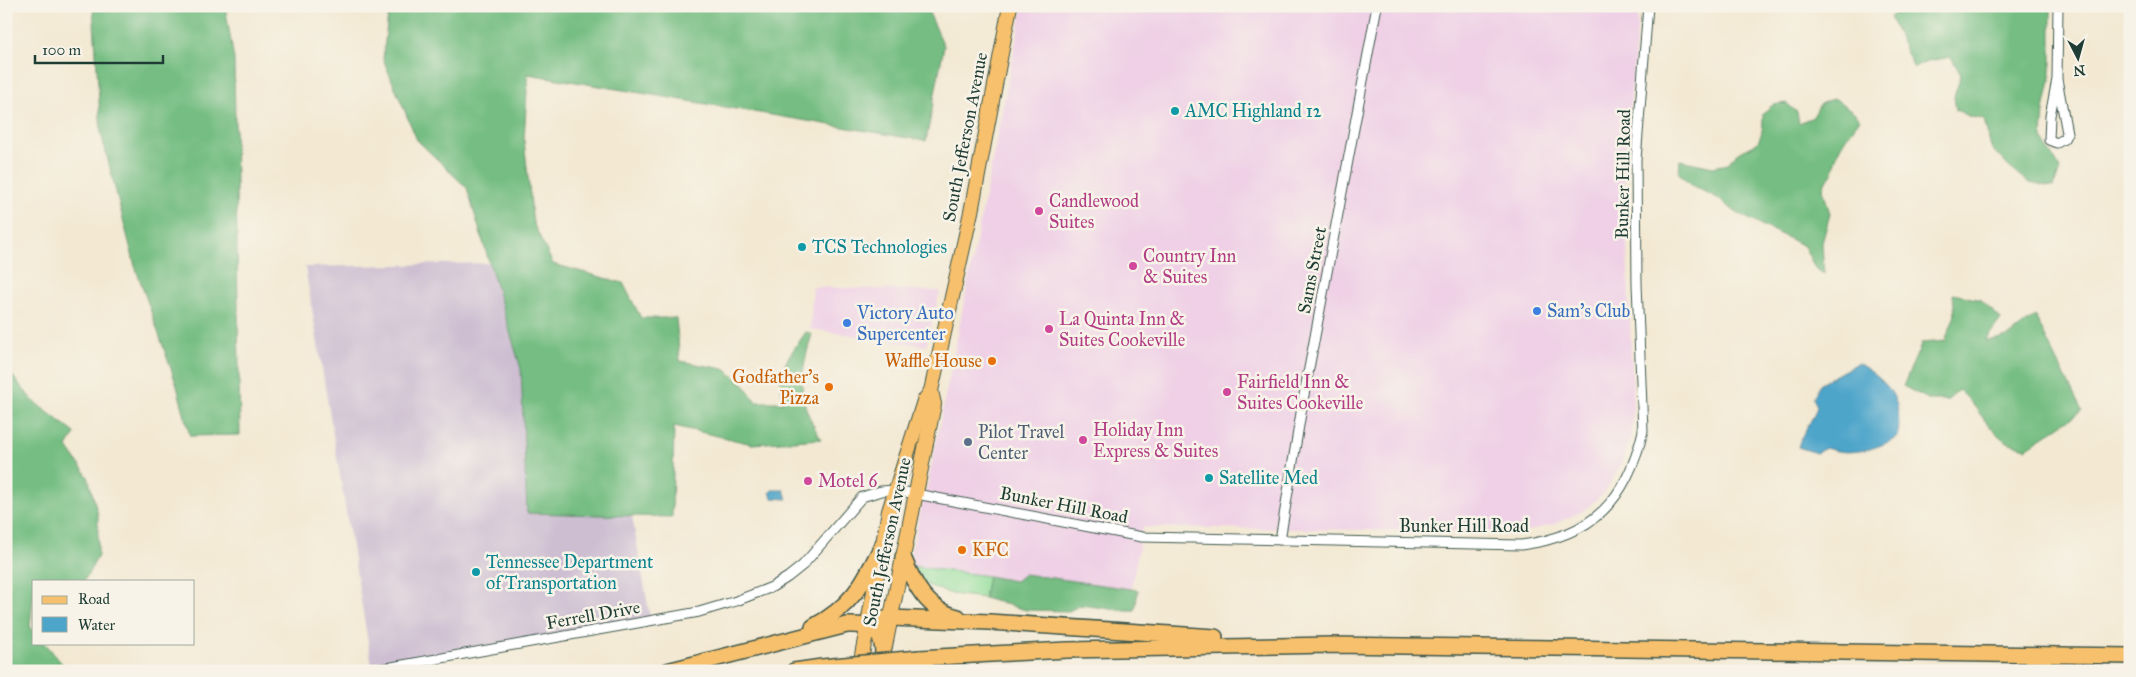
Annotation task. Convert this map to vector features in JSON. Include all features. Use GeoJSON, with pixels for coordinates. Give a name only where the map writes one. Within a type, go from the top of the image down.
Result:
{"type":"FeatureCollection","features":[{"type":"Feature","properties":{"kind":"highway"},"geometry":{"type":"LineString","coordinates":[[773,643],[809,629],[831,617],[849,601],[862,585],[884,542]]}},
{"type":"Feature","properties":{"kind":"highway"},"geometry":{"type":"LineString","coordinates":[[903,557],[919,591],[929,603],[949,615],[989,622]]}},
{"type":"Feature","properties":{"kind":"highway"},"geometry":{"type":"LineString","coordinates":[[867,626],[880,620],[891,618],[989,622],[1332,645]]}},
{"type":"Feature","properties":{"kind":"highway"},"geometry":{"type":"LineString","coordinates":[[667,671],[837,627],[854,625],[867,626],[878,632],[882,641],[883,654]]}},
{"type":"Feature","properties":{"kind":"highway"},"geometry":{"type":"LineString","coordinates":[[794,671],[919,658],[1067,650],[1332,645],[2130,656]]}},
{"type":"Feature","properties":{"kind":"main road","name":"South Jefferson Avenue"},"geometry":{"type":"LineString","coordinates":[[859,671],[895,490],[924,401],[931,391],[971,212],[1010,6]]}},
{"type":"Feature","properties":{"kind":"main road","name":"South Jefferson Avenue"},"geometry":{"type":"LineString","coordinates":[[880,671],[934,404],[931,391]]}},
{"type":"Feature","properties":{"kind":"street","name":"Sams Street"},"geometry":{"type":"LineString","coordinates":[[1280,540],[1304,395],[1377,6]]}},
{"type":"Feature","properties":{"kind":"street","name":"Bunker Hill Road"},"geometry":{"type":"LineString","coordinates":[[895,490],[1142,537],[1521,545],[1562,537],[1585,525],[1604,509],[1627,480],[1638,452],[1643,430],[1637,284],[1636,160],[1648,6]]}},
{"type":"Feature","properties":{"kind":"street"},"geometry":{"type":"LineString","coordinates":[[2057,79],[2067,133],[2064,139],[2057,143],[2049,140],[2050,116],[2057,79],[2058,6]]}},
{"type":"Feature","properties":{"kind":"street","name":"Ferrell Drive"},"geometry":{"type":"LineString","coordinates":[[375,670],[699,612],[736,601],[772,587],[796,571],[862,497],[881,491],[895,490]]}},
{"type":"Feature","properties":{"kind":"shaded area"},"geometry":{"type":"Polygon","coordinates":[[[1023,6],[1639,6],[1624,174],[1633,397],[1632,433],[1620,466],[1603,494],[1583,511],[1555,524],[1524,532],[1143,527],[1131,589],[1024,574],[1015,581],[911,566],[911,551],[928,483],[1023,6]]]}},
{"type":"Feature","properties":{"kind":"shaded area"},"geometry":{"type":"Polygon","coordinates":[[[489,263],[521,369],[527,512],[632,516],[650,617],[372,666],[305,267],[489,263]]]}},
{"type":"Feature","properties":{"kind":"shaded area"},"geometry":{"type":"Polygon","coordinates":[[[813,287],[940,291],[926,346],[810,329],[813,287]]]}},
{"type":"Feature","properties":{"kind":"green space"},"geometry":{"type":"Polygon","coordinates":[[[93,6],[225,6],[234,59],[240,435],[190,436],[177,386],[135,266],[101,133],[93,6]]]}},
{"type":"Feature","properties":{"kind":"green space"},"geometry":{"type":"Polygon","coordinates":[[[389,6],[926,6],[944,46],[926,141],[528,74],[524,140],[533,223],[553,264],[623,283],[641,318],[676,318],[680,361],[724,369],[743,383],[756,402],[783,402],[780,376],[789,356],[806,332],[812,334],[804,364],[802,388],[807,412],[821,439],[752,444],[674,426],[672,517],[527,513],[521,369],[467,188],[417,140],[383,59],[389,6]]]}},
{"type":"Feature","properties":{"kind":"green space"},"geometry":{"type":"Polygon","coordinates":[[[1906,6],[2051,6],[2051,76],[2044,110],[2042,138],[2060,169],[2054,187],[2029,183],[2009,167],[1991,148],[1984,119],[1971,117],[1956,110],[1954,97],[1961,75],[1951,57],[1928,61],[1914,68],[1890,17],[1906,6]]]}},
{"type":"Feature","properties":{"kind":"green space"},"geometry":{"type":"Polygon","coordinates":[[[1834,98],[1855,113],[1860,119],[1842,145],[1836,158],[1833,174],[1826,180],[1823,189],[1830,214],[1822,243],[1824,274],[1815,268],[1804,246],[1737,213],[1717,198],[1689,184],[1679,173],[1680,160],[1713,167],[1728,164],[1734,156],[1757,143],[1762,128],[1763,113],[1773,105],[1786,103],[1797,112],[1799,123],[1813,117],[1820,104],[1834,98]]]}},
{"type":"Feature","properties":{"kind":"green space"},"geometry":{"type":"Polygon","coordinates":[[[1953,294],[1981,300],[2001,319],[1985,341],[2008,337],[2035,316],[2082,411],[2026,448],[2012,444],[1997,434],[1959,390],[1948,400],[1930,400],[1903,386],[1922,343],[1945,341],[1955,315],[1953,294]]]}},
{"type":"Feature","properties":{"kind":"green space"},"geometry":{"type":"Polygon","coordinates":[[[6,368],[33,401],[75,433],[67,447],[88,477],[98,515],[98,556],[85,580],[32,580],[30,628],[32,630],[32,644],[46,644],[68,671],[6,671],[6,368]]]}},
{"type":"Feature","properties":{"kind":"green space"},"geometry":{"type":"Polygon","coordinates":[[[911,566],[988,576],[984,598],[952,594],[922,583],[911,566]]]}},
{"type":"Feature","properties":{"kind":"green space"},"geometry":{"type":"Polygon","coordinates":[[[1024,574],[1138,590],[1135,610],[1081,605],[1069,611],[1026,610],[984,598],[988,576],[1015,581],[1024,574]]]}},
{"type":"Feature","properties":{"kind":"water"},"geometry":{"type":"Polygon","coordinates":[[[1858,363],[1879,378],[1892,393],[1898,412],[1898,437],[1881,445],[1854,452],[1835,451],[1826,448],[1816,453],[1798,447],[1817,406],[1813,398],[1821,383],[1858,363]]]}},
{"type":"Feature","properties":{"kind":"water"},"geometry":{"type":"Polygon","coordinates":[[[772,490],[784,490],[787,499],[772,498],[770,492],[772,490]]]}},
{"type":"Feature","properties":{"kind":"place","name":"AMC Highland 12"},"geometry":{"type":"Point","coordinates":[1175,111]}},
{"type":"Feature","properties":{"kind":"place","name":"Candlewood Suites"},"geometry":{"type":"Point","coordinates":[1039,211]}},
{"type":"Feature","properties":{"kind":"place","name":"TCS Technologies"},"geometry":{"type":"Point","coordinates":[802,247]}},
{"type":"Feature","properties":{"kind":"place","name":"Country Inn & Suites"},"geometry":{"type":"Point","coordinates":[1133,266]}},
{"type":"Feature","properties":{"kind":"place","name":"Sam's Club"},"geometry":{"type":"Point","coordinates":[1537,311]}},
{"type":"Feature","properties":{"kind":"place","name":"Victory Auto Supercenter"},"geometry":{"type":"Point","coordinates":[847,323]}},
{"type":"Feature","properties":{"kind":"place","name":"La Quinta Inn & Suites Cookeville"},"geometry":{"type":"Point","coordinates":[1049,329]}},
{"type":"Feature","properties":{"kind":"place","name":"Waffle House"},"geometry":{"type":"Point","coordinates":[992,361]}},
{"type":"Feature","properties":{"kind":"place","name":"Godfather's Pizza"},"geometry":{"type":"Point","coordinates":[829,387]}},
{"type":"Feature","properties":{"kind":"place","name":"Fairfield Inn & Suites Cookeville"},"geometry":{"type":"Point","coordinates":[1227,392]}},
{"type":"Feature","properties":{"kind":"place","name":"Holiday Inn Express & Suites"},"geometry":{"type":"Point","coordinates":[1083,440]}},
{"type":"Feature","properties":{"kind":"place","name":"Pilot Travel Center"},"geometry":{"type":"Point","coordinates":[968,442]}},
{"type":"Feature","properties":{"kind":"place","name":"Satellite Med"},"geometry":{"type":"Point","coordinates":[1209,478]}},
{"type":"Feature","properties":{"kind":"place","name":"Motel 6"},"geometry":{"type":"Point","coordinates":[808,481]}},
{"type":"Feature","properties":{"kind":"place","name":"KFC"},"geometry":{"type":"Point","coordinates":[962,550]}},
{"type":"Feature","properties":{"kind":"place","name":"Tennessee Department of Transportation"},"geometry":{"type":"Point","coordinates":[476,572]}}]}
